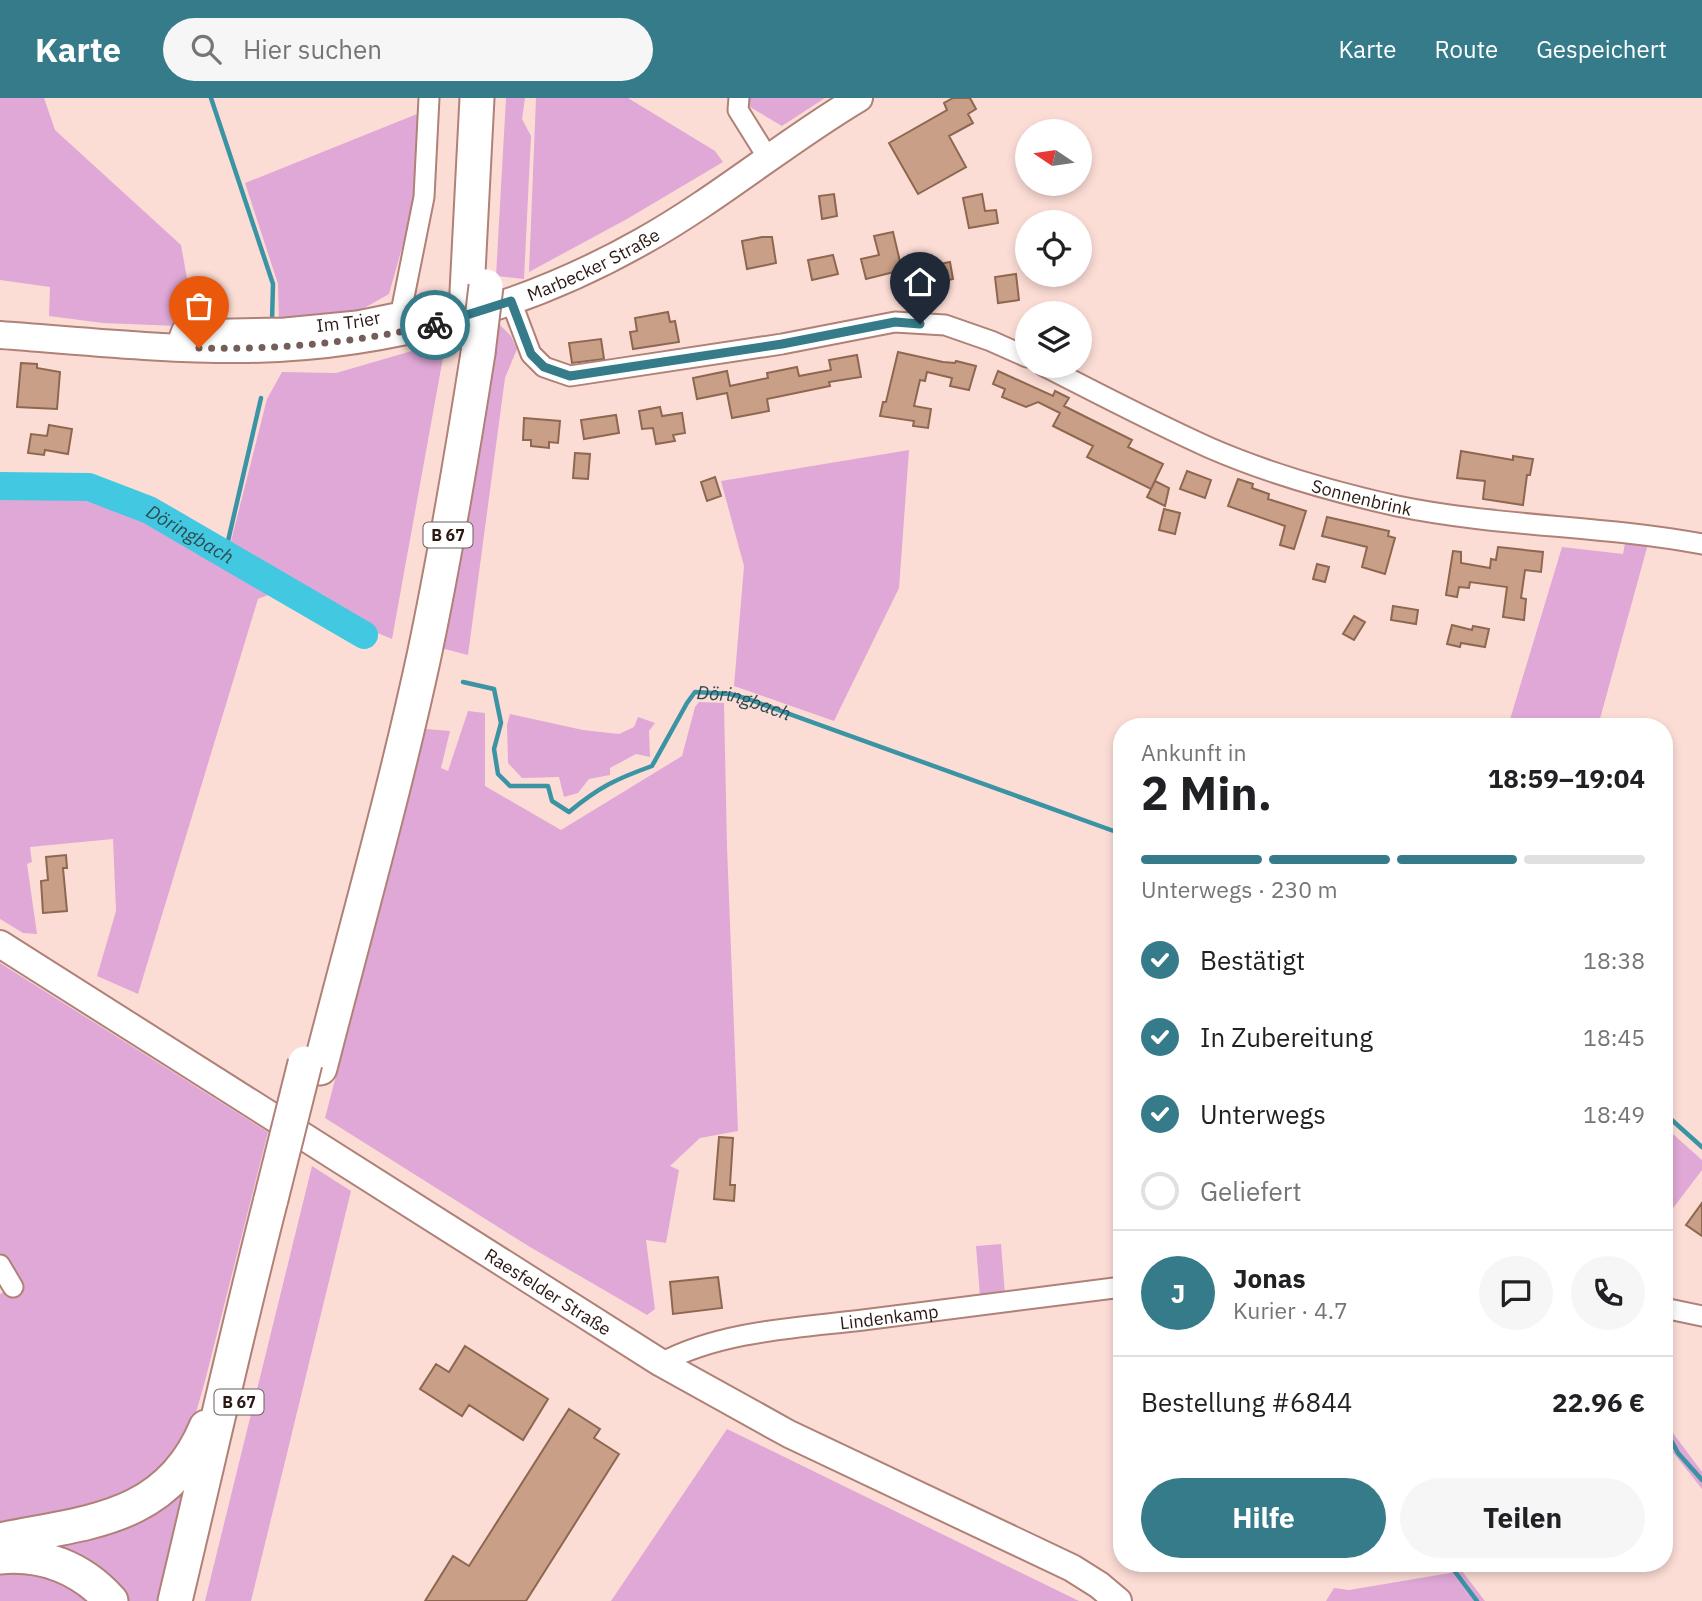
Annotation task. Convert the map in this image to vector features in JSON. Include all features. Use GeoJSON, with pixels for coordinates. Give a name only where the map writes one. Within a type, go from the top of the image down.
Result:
{"type":"FeatureCollection","features":[{"type":"Feature","properties":{"kind":"highway","name":"B 67"},"geometry":{"type":"LineString","coordinates":[[477,98],[488,293]]}},
{"type":"Feature","properties":{"kind":"highway","name":"B 67"},"geometry":{"type":"LineString","coordinates":[[189,1601],[392,717],[469,353],[488,293],[495,98]]}},
{"type":"Feature","properties":{"kind":"highway","name":"B 67"},"geometry":{"type":"LineString","coordinates":[[175,1601],[214,1442],[235,1339],[279,1201]]}},
{"type":"Feature","properties":{"kind":"highway"},"geometry":{"type":"LineString","coordinates":[[0,1540],[108,1518],[139,1504],[169,1484],[200,1442],[235,1339]]}},
{"type":"Feature","properties":{"kind":"highway"},"geometry":{"type":"LineString","coordinates":[[0,1558],[18,1556],[48,1560],[78,1572],[111,1601]]}},
{"type":"Feature","properties":{"kind":"main road","name":"Marbecker Straße"},"geometry":{"type":"LineString","coordinates":[[0,335],[175,348],[249,349],[335,343],[451,321],[488,293],[585,271],[644,241],[859,98]]}},
{"type":"Feature","properties":{"kind":"main road","name":"Raesfelder Straße"},"geometry":{"type":"LineString","coordinates":[[0,944],[661,1363],[789,1434],[1072,1568],[1118,1601]]}},
{"type":"Feature","properties":{"kind":"street","name":"Im Trier"},"geometry":{"type":"LineString","coordinates":[[175,348],[183,330],[285,328],[357,321],[401,312],[424,197],[429,98]]}},
{"type":"Feature","properties":{"kind":"street"},"geometry":{"type":"LineString","coordinates":[[738,98],[738,110],[768,158]]}},
{"type":"Feature","properties":{"kind":"street"},"geometry":{"type":"LineString","coordinates":[[488,293],[531,354],[544,367],[570,376],[782,344],[895,322],[945,325],[1015,352]]}},
{"type":"Feature","properties":{"kind":"street","name":"Sonnenbrink"},"geometry":{"type":"LineString","coordinates":[[1069,378],[1212,448],[1339,492],[1400,506],[1480,519],[1702,544]]}},
{"type":"Feature","properties":{"kind":"street"},"geometry":{"type":"LineString","coordinates":[[0,1265],[13,1287]]}},
{"type":"Feature","properties":{"kind":"street","name":"Lindenkamp"},"geometry":{"type":"LineString","coordinates":[[661,1363],[685,1350],[702,1345],[776,1331],[1113,1288]]}},
{"type":"Feature","properties":{"kind":"street"},"geometry":{"type":"LineString","coordinates":[[1673,1310],[1702,1316]]}},
{"type":"Feature","properties":{"kind":"shaded area"},"geometry":{"type":"Polygon","coordinates":[[[0,98],[44,98],[55,130],[181,245],[192,306],[177,326],[103,323],[49,316],[50,287],[0,280],[0,98]]]}},
{"type":"Feature","properties":{"kind":"shaded area"},"geometry":{"type":"Polygon","coordinates":[[[506,98],[525,98],[522,119],[531,136],[524,279],[496,276],[506,98]]]}},
{"type":"Feature","properties":{"kind":"shaded area"},"geometry":{"type":"Polygon","coordinates":[[[536,98],[628,98],[715,151],[723,162],[627,219],[529,272],[536,98]]]}},
{"type":"Feature","properties":{"kind":"shaded area"},"geometry":{"type":"Polygon","coordinates":[[[750,98],[825,98],[782,126],[750,107],[750,98]]]}},
{"type":"Feature","properties":{"kind":"shaded area"},"geometry":{"type":"Polygon","coordinates":[[[422,112],[411,216],[389,294],[359,311],[279,320],[278,284],[245,183],[422,112]]]}},
{"type":"Feature","properties":{"kind":"shaded area"},"geometry":{"type":"Polygon","coordinates":[[[499,324],[511,336],[517,349],[505,378],[468,655],[437,647],[490,325],[499,324]]]}},
{"type":"Feature","properties":{"kind":"shaded area"},"geometry":{"type":"Polygon","coordinates":[[[446,341],[392,639],[368,629],[360,617],[230,545],[267,399],[282,372],[336,373],[446,341]]]}},
{"type":"Feature","properties":{"kind":"shaded area"},"geometry":{"type":"Polygon","coordinates":[[[909,450],[899,588],[834,721],[734,686],[744,566],[721,481],[909,450]]]}},
{"type":"Feature","properties":{"kind":"shaded area"},"geometry":{"type":"Polygon","coordinates":[[[56,490],[95,495],[139,516],[268,595],[258,599],[138,994],[97,976],[116,911],[113,839],[30,847],[32,862],[27,864],[37,934],[23,933],[0,919],[0,494],[56,490]]]}},
{"type":"Feature","properties":{"kind":"shaded area"},"geometry":{"type":"Polygon","coordinates":[[[1625,543],[1648,544],[1600,718],[1510,718],[1562,547],[1623,554],[1625,543]]]}},
{"type":"Feature","properties":{"kind":"shaded area"},"geometry":{"type":"Polygon","coordinates":[[[699,702],[724,703],[738,1131],[700,1138],[670,1166],[679,1170],[666,1243],[646,1240],[655,1309],[647,1315],[530,1247],[325,1118],[426,729],[450,731],[441,768],[448,771],[468,711],[485,713],[485,786],[561,830],[682,756],[695,707],[699,702]]]}},
{"type":"Feature","properties":{"kind":"shaded area"},"geometry":{"type":"Polygon","coordinates":[[[510,714],[583,730],[619,734],[634,727],[638,717],[655,723],[649,731],[650,757],[636,754],[610,768],[610,775],[589,779],[578,793],[564,797],[559,777],[522,778],[508,763],[507,725],[510,714]]]}},
{"type":"Feature","properties":{"kind":"shaded area"},"geometry":{"type":"Polygon","coordinates":[[[0,963],[268,1132],[201,1397],[191,1426],[177,1453],[143,1482],[125,1493],[85,1508],[0,1525],[0,1294],[18,1284],[0,1253],[0,963]]]}},
{"type":"Feature","properties":{"kind":"shaded area"},"geometry":{"type":"Polygon","coordinates":[[[1673,1134],[1702,1160],[1702,1170],[1673,1208],[1673,1134]]]}},
{"type":"Feature","properties":{"kind":"shaded area"},"geometry":{"type":"Polygon","coordinates":[[[312,1166],[351,1191],[251,1601],[205,1601],[312,1166]]]}},
{"type":"Feature","properties":{"kind":"shaded area"},"geometry":{"type":"Polygon","coordinates":[[[1001,1244],[1005,1294],[980,1296],[976,1246],[1001,1244]]]}},
{"type":"Feature","properties":{"kind":"shaded area"},"geometry":{"type":"Polygon","coordinates":[[[727,1429],[1079,1601],[611,1601],[727,1429]]]}},
{"type":"Feature","properties":{"kind":"shaded area"},"geometry":{"type":"Polygon","coordinates":[[[1673,1433],[1702,1472],[1702,1489],[1673,1452],[1673,1433]]]}},
{"type":"Feature","properties":{"kind":"shaded area"},"geometry":{"type":"Polygon","coordinates":[[[200,1460],[166,1601],[120,1601],[43,1550],[200,1460]]]}},
{"type":"Feature","properties":{"kind":"shaded area"},"geometry":{"type":"Polygon","coordinates":[[[34,1566],[95,1601],[0,1601],[0,1567],[34,1566]]]}},
{"type":"Feature","properties":{"kind":"shaded area"},"geometry":{"type":"Polygon","coordinates":[[[1463,1572],[1485,1601],[1326,1601],[1334,1588],[1349,1590],[1463,1572]]]}},
{"type":"Feature","properties":{"kind":"building"},"geometry":{"type":"Polygon","coordinates":[[[953,98],[970,98],[976,109],[968,114],[973,123],[949,136],[966,167],[918,194],[889,143],[947,110],[944,103],[953,98]]]}},
{"type":"Feature","properties":{"kind":"building"},"geometry":{"type":"Polygon","coordinates":[[[834,194],[837,216],[822,219],[819,196],[834,194]]]}},
{"type":"Feature","properties":{"kind":"building"},"geometry":{"type":"Polygon","coordinates":[[[982,194],[985,211],[996,210],[998,223],[969,228],[963,198],[982,194]]]}},
{"type":"Feature","properties":{"kind":"building"},"geometry":{"type":"Polygon","coordinates":[[[893,232],[902,270],[866,279],[861,259],[879,255],[874,236],[893,232]]]}},
{"type":"Feature","properties":{"kind":"building"},"geometry":{"type":"Polygon","coordinates":[[[772,237],[776,263],[747,269],[742,241],[772,237]]]}},
{"type":"Feature","properties":{"kind":"building"},"geometry":{"type":"Polygon","coordinates":[[[833,255],[838,274],[812,280],[808,260],[833,255]]]}},
{"type":"Feature","properties":{"kind":"building"},"geometry":{"type":"Polygon","coordinates":[[[950,262],[953,279],[944,281],[945,289],[924,293],[919,268],[950,262]]]}},
{"type":"Feature","properties":{"kind":"building"},"geometry":{"type":"Polygon","coordinates":[[[1015,274],[1019,300],[998,303],[995,277],[1015,274]]]}},
{"type":"Feature","properties":{"kind":"building"},"geometry":{"type":"Polygon","coordinates":[[[668,312],[670,322],[675,321],[679,342],[633,349],[630,332],[637,331],[635,318],[668,312]]]}},
{"type":"Feature","properties":{"kind":"building"},"geometry":{"type":"Polygon","coordinates":[[[601,339],[604,359],[572,363],[569,343],[601,339]]]}},
{"type":"Feature","properties":{"kind":"building"},"geometry":{"type":"Polygon","coordinates":[[[898,352],[976,366],[969,390],[950,386],[952,378],[927,372],[925,381],[920,380],[914,406],[931,409],[928,428],[913,426],[914,421],[880,416],[898,352]]]}},
{"type":"Feature","properties":{"kind":"building"},"geometry":{"type":"Polygon","coordinates":[[[857,355],[861,377],[829,382],[830,386],[767,399],[769,411],[732,418],[727,393],[697,399],[693,378],[727,371],[730,386],[768,378],[767,373],[797,367],[799,376],[831,370],[829,360],[857,355]]]}},
{"type":"Feature","properties":{"kind":"building"},"geometry":{"type":"Polygon","coordinates":[[[21,363],[37,364],[37,368],[60,372],[57,409],[17,407],[21,363]]]}},
{"type":"Feature","properties":{"kind":"building"},"geometry":{"type":"Polygon","coordinates":[[[998,371],[1053,396],[1055,391],[1069,398],[1064,406],[1132,440],[1128,447],[1163,464],[1151,489],[1087,457],[1093,446],[1053,426],[1060,413],[1038,402],[1026,407],[1002,397],[1005,389],[993,384],[998,371]]]}},
{"type":"Feature","properties":{"kind":"building"},"geometry":{"type":"Polygon","coordinates":[[[660,407],[662,416],[682,413],[685,433],[673,435],[675,441],[656,444],[653,428],[642,429],[639,411],[660,407]]]}},
{"type":"Feature","properties":{"kind":"building"},"geometry":{"type":"Polygon","coordinates":[[[616,415],[619,433],[584,439],[581,420],[616,415]]]}},
{"type":"Feature","properties":{"kind":"building"},"geometry":{"type":"Polygon","coordinates":[[[524,418],[560,421],[558,443],[549,442],[549,448],[531,446],[531,440],[523,440],[524,418]]]}},
{"type":"Feature","properties":{"kind":"building"},"geometry":{"type":"Polygon","coordinates":[[[49,425],[72,429],[68,454],[45,450],[44,455],[28,453],[31,434],[47,436],[49,425]]]}},
{"type":"Feature","properties":{"kind":"building"},"geometry":{"type":"Polygon","coordinates":[[[1461,451],[1513,460],[1513,456],[1533,459],[1530,475],[1527,475],[1523,505],[1483,499],[1485,481],[1457,478],[1461,451]]]}},
{"type":"Feature","properties":{"kind":"building"},"geometry":{"type":"Polygon","coordinates":[[[575,453],[590,454],[588,479],[573,478],[575,453]]]}},
{"type":"Feature","properties":{"kind":"building"},"geometry":{"type":"Polygon","coordinates":[[[1187,471],[1211,480],[1205,498],[1180,489],[1187,471]]]}},
{"type":"Feature","properties":{"kind":"building"},"geometry":{"type":"Polygon","coordinates":[[[715,477],[721,496],[707,501],[701,482],[715,477]]]}},
{"type":"Feature","properties":{"kind":"building"},"geometry":{"type":"Polygon","coordinates":[[[1238,479],[1269,494],[1268,499],[1306,511],[1294,549],[1280,545],[1285,526],[1228,506],[1238,479]]]}},
{"type":"Feature","properties":{"kind":"building"},"geometry":{"type":"Polygon","coordinates":[[[1155,481],[1169,488],[1165,506],[1147,497],[1155,481]]]}},
{"type":"Feature","properties":{"kind":"building"},"geometry":{"type":"Polygon","coordinates":[[[1164,509],[1180,513],[1175,534],[1159,530],[1164,509]]]}},
{"type":"Feature","properties":{"kind":"building"},"geometry":{"type":"Polygon","coordinates":[[[1327,517],[1389,531],[1388,536],[1395,538],[1385,574],[1362,567],[1367,547],[1322,536],[1327,517]]]}},
{"type":"Feature","properties":{"kind":"building"},"geometry":{"type":"Polygon","coordinates":[[[1498,547],[1543,552],[1541,572],[1525,570],[1521,598],[1526,599],[1524,620],[1503,617],[1507,587],[1470,582],[1469,588],[1459,587],[1457,597],[1446,595],[1453,551],[1461,552],[1461,563],[1490,568],[1491,559],[1496,560],[1498,547]]]}},
{"type":"Feature","properties":{"kind":"building"},"geometry":{"type":"Polygon","coordinates":[[[1317,564],[1329,567],[1325,582],[1313,579],[1317,564]]]}},
{"type":"Feature","properties":{"kind":"building"},"geometry":{"type":"Polygon","coordinates":[[[1393,606],[1418,610],[1416,624],[1391,620],[1393,606]]]}},
{"type":"Feature","properties":{"kind":"building"},"geometry":{"type":"Polygon","coordinates":[[[1354,616],[1365,622],[1354,640],[1343,634],[1354,616]]]}},
{"type":"Feature","properties":{"kind":"building"},"geometry":{"type":"Polygon","coordinates":[[[1452,625],[1472,630],[1473,626],[1489,629],[1485,647],[1447,644],[1452,625]]]}},
{"type":"Feature","properties":{"kind":"building"},"geometry":{"type":"Polygon","coordinates":[[[66,855],[67,868],[63,868],[67,911],[43,913],[41,881],[48,880],[46,857],[66,855]]]}},
{"type":"Feature","properties":{"kind":"building"},"geometry":{"type":"Polygon","coordinates":[[[719,1137],[733,1138],[730,1185],[735,1185],[734,1201],[714,1199],[719,1137]]]}},
{"type":"Feature","properties":{"kind":"building"},"geometry":{"type":"Polygon","coordinates":[[[1702,1203],[1702,1236],[1686,1225],[1702,1203]]]}},
{"type":"Feature","properties":{"kind":"building"},"geometry":{"type":"Polygon","coordinates":[[[718,1277],[722,1308],[673,1314],[670,1282],[718,1277]]]}},
{"type":"Feature","properties":{"kind":"building"},"geometry":{"type":"Polygon","coordinates":[[[465,1346],[548,1399],[523,1440],[469,1405],[462,1416],[420,1389],[436,1364],[449,1372],[465,1346]]]}},
{"type":"Feature","properties":{"kind":"building"},"geometry":{"type":"Polygon","coordinates":[[[569,1409],[600,1429],[594,1438],[619,1454],[526,1601],[425,1601],[453,1556],[469,1566],[569,1409]]]}},
{"type":"Feature","properties":{"kind":"waterway"},"geometry":{"type":"LineString","coordinates":[[211,98],[273,284],[272,321]]}},
{"type":"Feature","properties":{"kind":"waterway"},"geometry":{"type":"LineString","coordinates":[[225,554],[261,398]]}},
{"type":"Feature","properties":{"kind":"waterway","name":"Döringbach"},"geometry":{"type":"LineString","coordinates":[[0,486],[89,487],[149,510],[364,635]]}},
{"type":"Feature","properties":{"kind":"waterway","name":"Döringbach"},"geometry":{"type":"LineString","coordinates":[[463,682],[494,689],[501,723],[494,749],[498,774],[510,786],[548,786],[552,801],[569,812],[608,784],[652,766],[695,692],[730,694],[748,699],[1113,831]]}},
{"type":"Feature","properties":{"kind":"waterway","name":"Döringbach"},"geometry":{"type":"LineString","coordinates":[[1673,1121],[1702,1147]]}},
{"type":"Feature","properties":{"kind":"waterway"},"geometry":{"type":"LineString","coordinates":[[1673,1444],[1702,1480]]}},
{"type":"Feature","properties":{"kind":"waterway"},"geometry":{"type":"LineString","coordinates":[[1455,1572],[1477,1601]]}},
{"type":"Feature","properties":{"kind":"way so far"},"geometry":{"type":"LineString","coordinates":[[199,348],[278,348],[335,343],[435,325]]}},
{"type":"Feature","properties":{"kind":"route"},"geometry":{"type":"LineString","coordinates":[[435,325],[511,301],[531,354],[544,367],[570,376],[782,344],[895,322],[920,324]]}}]}
